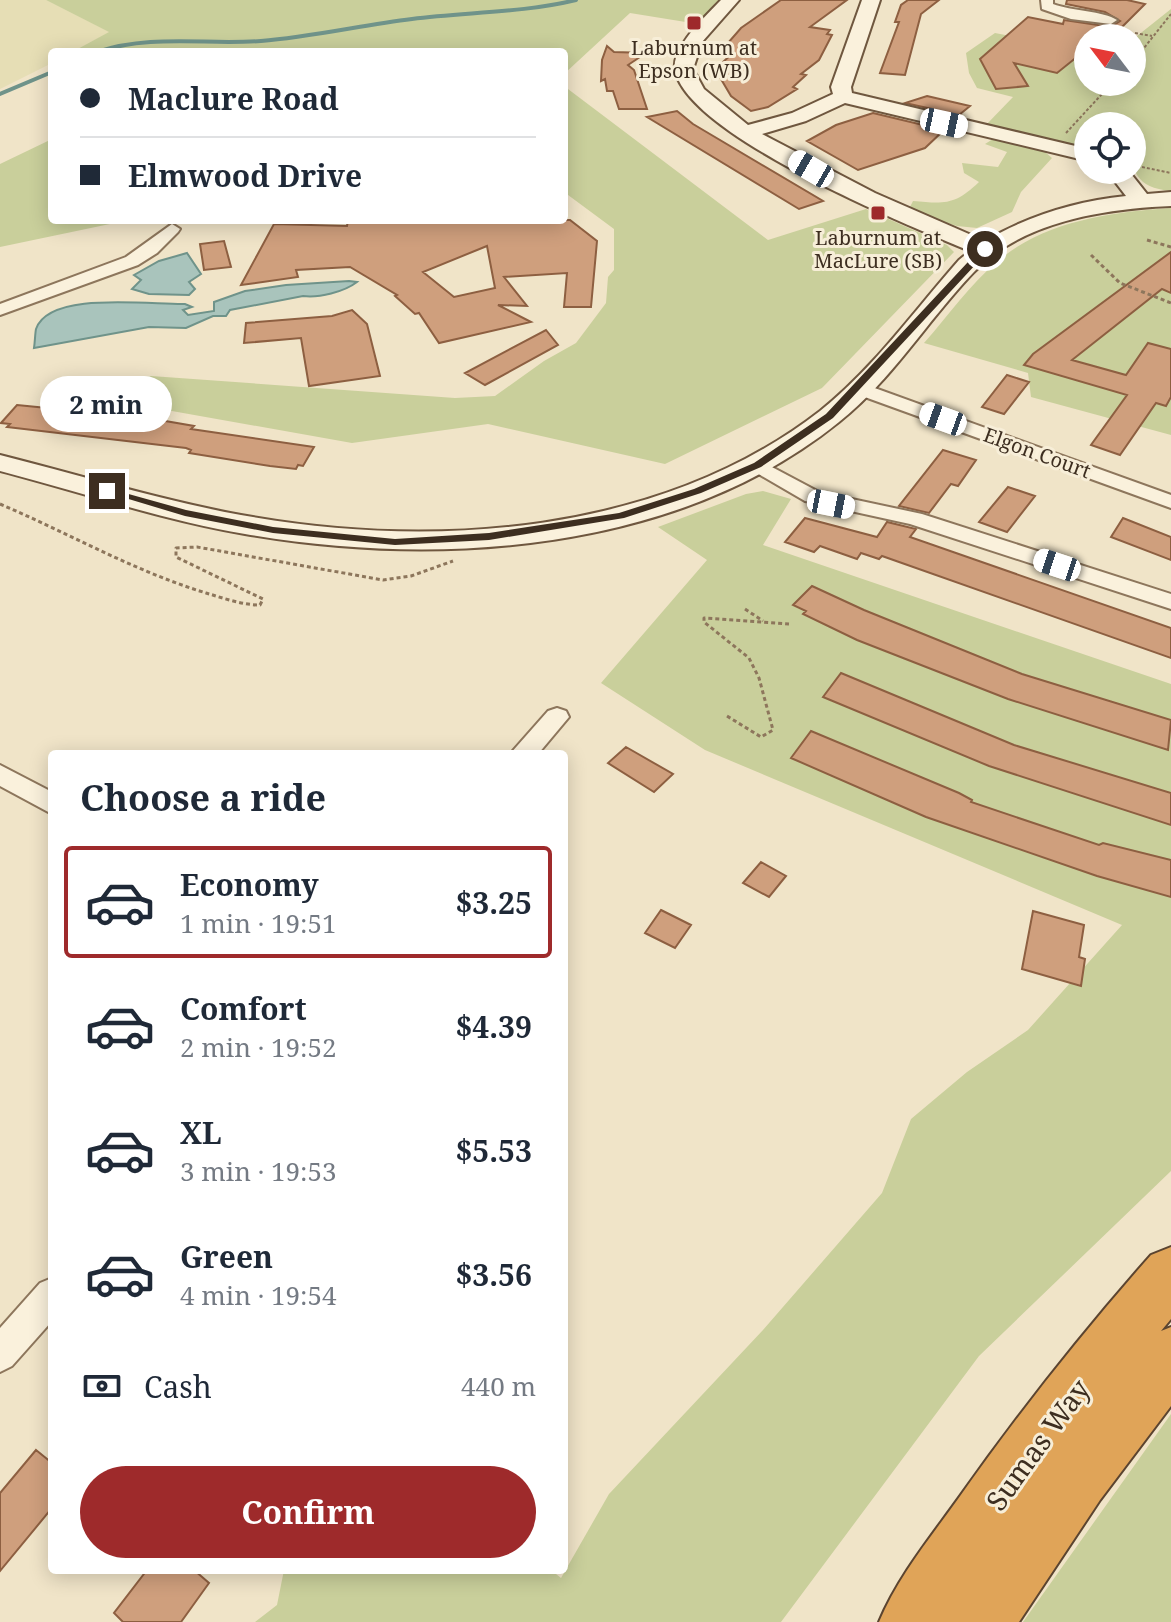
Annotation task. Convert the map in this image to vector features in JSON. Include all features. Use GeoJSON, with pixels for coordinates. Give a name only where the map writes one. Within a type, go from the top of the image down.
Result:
{"type":"FeatureCollection","features":[{"type":"Feature","properties":{"kind":"highway","name":"Sumas Way"},"geometry":{"type":"LineString","coordinates":[[913,1622],[1039,1442],[1129,1323],[1171,1275]]}},
{"type":"Feature","properties":{"kind":"highway","name":"Sumas Way"},"geometry":{"type":"LineString","coordinates":[[980,1622],[1078,1478],[1171,1357]]}},
{"type":"Feature","properties":{"kind":"street"},"geometry":{"type":"LineString","coordinates":[[730,0],[688,50],[684,72],[699,100],[746,132],[871,201],[985,249]]}},
{"type":"Feature","properties":{"kind":"street"},"geometry":{"type":"LineString","coordinates":[[843,97],[841,87],[871,0]]}},
{"type":"Feature","properties":{"kind":"street"},"geometry":{"type":"LineString","coordinates":[[1047,0],[1046,6],[1056,11],[1111,20]]}},
{"type":"Feature","properties":{"kind":"street"},"geometry":{"type":"LineString","coordinates":[[746,132],[799,117],[843,97],[874,107],[1074,152]]}},
{"type":"Feature","properties":{"kind":"street"},"geometry":{"type":"LineString","coordinates":[[1128,184],[1141,201]]}},
{"type":"Feature","properties":{"kind":"street"},"geometry":{"type":"LineString","coordinates":[[0,463],[185,513],[273,530],[395,542],[489,537],[620,516],[697,491],[757,465],[829,416],[985,249],[1056,217],[1141,201],[1171,199]]}},
{"type":"Feature","properties":{"kind":"street"},"geometry":{"type":"LineString","coordinates":[[0,310],[132,261],[151,249],[172,229]]}},
{"type":"Feature","properties":{"kind":"street","name":"Elgon Court"},"geometry":{"type":"LineString","coordinates":[[858,388],[1171,502]]}},
{"type":"Feature","properties":{"kind":"street"},"geometry":{"type":"LineString","coordinates":[[757,465],[812,497],[915,519],[1171,602]]}},
{"type":"Feature","properties":{"kind":"street"},"geometry":{"type":"LineString","coordinates":[[527,750],[557,717]]}},
{"type":"Feature","properties":{"kind":"street"},"geometry":{"type":"LineString","coordinates":[[0,774],[48,802]]}},
{"type":"Feature","properties":{"kind":"street"},"geometry":{"type":"LineString","coordinates":[[0,1354],[48,1300]]}},
{"type":"Feature","properties":{"kind":"path"},"geometry":{"type":"LineString","coordinates":[[1146,46],[1171,14]]}},
{"type":"Feature","properties":{"kind":"path"},"geometry":{"type":"LineString","coordinates":[[1146,35],[1153,37]]}},
{"type":"Feature","properties":{"kind":"path"},"geometry":{"type":"LineString","coordinates":[[1066,139],[1068,129],[1100,96]]}},
{"type":"Feature","properties":{"kind":"path"},"geometry":{"type":"LineString","coordinates":[[1146,167],[1171,173]]}},
{"type":"Feature","properties":{"kind":"path"},"geometry":{"type":"LineString","coordinates":[[1147,240],[1171,247]]}},
{"type":"Feature","properties":{"kind":"path"},"geometry":{"type":"LineString","coordinates":[[1091,255],[1120,283],[1171,303]]}},
{"type":"Feature","properties":{"kind":"path"},"geometry":{"type":"LineString","coordinates":[[0,504],[91,543],[176,586],[253,605],[260,605],[263,599],[176,557],[176,548],[197,547],[383,580],[411,576],[460,557]]}},
{"type":"Feature","properties":{"kind":"path"},"geometry":{"type":"LineString","coordinates":[[745,609],[765,623]]}},
{"type":"Feature","properties":{"kind":"path"},"geometry":{"type":"LineString","coordinates":[[727,716],[761,737],[773,730],[759,678],[749,658],[704,622],[704,618],[789,624]]}},
{"type":"Feature","properties":{"kind":"shaded area"},"geometry":{"type":"Polygon","coordinates":[[[0,0],[46,0],[110,32],[80,48],[48,48],[48,65],[0,89],[0,0]]]}},
{"type":"Feature","properties":{"kind":"green space"},"geometry":{"type":"Polygon","coordinates":[[[46,0],[719,0],[698,24],[630,13],[568,70],[568,48],[79,48],[109,32],[46,0]]]}},
{"type":"Feature","properties":{"kind":"green space"},"geometry":{"type":"Polygon","coordinates":[[[1171,9],[1171,191],[1146,184],[1146,112],[1074,112],[1074,145],[985,126],[1013,97],[977,88],[969,73],[966,53],[995,33],[1074,48],[1074,96],[1146,96],[1146,29],[1171,9]]]}},
{"type":"Feature","properties":{"kind":"green space"},"geometry":{"type":"Polygon","coordinates":[[[568,89],[768,240],[866,209],[947,245],[954,252],[822,388],[665,464],[488,424],[352,443],[71,393],[151,376],[455,398],[495,396],[544,361],[576,343],[606,303],[608,277],[614,270],[614,229],[568,195],[568,89]]]}},
{"type":"Feature","properties":{"kind":"green space"},"geometry":{"type":"Polygon","coordinates":[[[993,139],[1045,152],[1052,158],[1021,192],[1012,212],[977,228],[957,226],[908,211],[913,201],[949,201],[971,190],[979,182],[964,173],[962,163],[998,167],[1007,152],[985,144],[993,139]]]}},
{"type":"Feature","properties":{"kind":"green space"},"geometry":{"type":"Polygon","coordinates":[[[48,141],[48,224],[110,224],[0,247],[0,164],[48,141]]]}},
{"type":"Feature","properties":{"kind":"green space"},"geometry":{"type":"Polygon","coordinates":[[[1171,208],[1171,435],[1031,397],[1028,373],[924,343],[988,270],[1016,247],[1036,236],[1102,216],[1171,208]]]}},
{"type":"Feature","properties":{"kind":"green space"},"geometry":{"type":"Polygon","coordinates":[[[763,491],[791,499],[763,545],[1171,684],[1171,1171],[979,1356],[781,1622],[255,1622],[277,1605],[283,1574],[556,1574],[561,1578],[568,1574],[568,1566],[609,1494],[763,1330],[882,1193],[911,1119],[967,1072],[1028,1030],[1122,925],[705,750],[601,683],[707,560],[658,527],[746,494],[763,491]]]}},
{"type":"Feature","properties":{"kind":"green space"},"geometry":{"type":"Polygon","coordinates":[[[1171,1414],[1171,1622],[1023,1622],[1171,1414]]]}},
{"type":"Feature","properties":{"kind":"water"},"geometry":{"type":"Polygon","coordinates":[[[187,253],[201,274],[189,282],[195,289],[189,295],[149,294],[132,289],[141,280],[134,275],[159,261],[187,253]]]}},
{"type":"Feature","properties":{"kind":"water"},"geometry":{"type":"Polygon","coordinates":[[[357,282],[331,294],[303,296],[230,310],[226,316],[213,316],[186,328],[149,327],[34,348],[36,329],[45,317],[80,304],[185,304],[192,307],[183,310],[188,315],[214,311],[214,302],[245,291],[357,282]]]}},
{"type":"Feature","properties":{"kind":"building"},"geometry":{"type":"Polygon","coordinates":[[[781,0],[847,0],[810,27],[830,30],[827,34],[832,35],[819,60],[801,74],[806,75],[793,87],[797,89],[768,107],[751,111],[731,96],[715,69],[732,54],[721,51],[741,28],[781,0]]]}},
{"type":"Feature","properties":{"kind":"building"},"geometry":{"type":"Polygon","coordinates":[[[908,0],[939,0],[921,14],[905,75],[880,73],[899,22],[895,22],[901,5],[908,0]]]}},
{"type":"Feature","properties":{"kind":"building"},"geometry":{"type":"Polygon","coordinates":[[[1067,0],[1127,0],[1145,4],[1125,24],[1116,24],[1120,21],[1105,12],[1066,4],[1067,0]]]}},
{"type":"Feature","properties":{"kind":"building"},"geometry":{"type":"Polygon","coordinates":[[[1028,17],[1063,24],[1064,20],[1091,24],[1074,24],[1074,59],[1057,73],[1014,63],[1028,86],[996,89],[980,59],[1028,17]]]}},
{"type":"Feature","properties":{"kind":"building"},"geometry":{"type":"Polygon","coordinates":[[[607,46],[614,52],[646,53],[628,65],[634,70],[647,109],[619,109],[613,91],[607,91],[605,79],[601,81],[602,60],[607,46]]]}},
{"type":"Feature","properties":{"kind":"building"},"geometry":{"type":"Polygon","coordinates":[[[927,96],[970,106],[959,115],[905,103],[927,96]]]}},
{"type":"Feature","properties":{"kind":"building"},"geometry":{"type":"Polygon","coordinates":[[[677,111],[693,124],[823,201],[799,209],[647,117],[677,111]]]}},
{"type":"Feature","properties":{"kind":"building"},"geometry":{"type":"Polygon","coordinates":[[[873,113],[944,130],[925,148],[858,170],[807,141],[836,125],[873,113]]]}},
{"type":"Feature","properties":{"kind":"building"},"geometry":{"type":"Polygon","coordinates":[[[570,220],[597,241],[591,307],[564,307],[567,273],[504,277],[527,306],[498,305],[531,322],[439,343],[419,313],[415,314],[397,295],[350,267],[296,270],[298,277],[241,285],[274,224],[568,224],[570,220]],[[487,246],[423,272],[454,297],[495,288],[487,246]]]}},
{"type":"Feature","properties":{"kind":"building"},"geometry":{"type":"Polygon","coordinates":[[[224,241],[231,267],[204,270],[200,244],[224,241]]]}},
{"type":"Feature","properties":{"kind":"building"},"geometry":{"type":"Polygon","coordinates":[[[1171,252],[1171,293],[1162,289],[1072,360],[1126,375],[1148,343],[1171,349],[1171,397],[1166,406],[1156,403],[1120,455],[1091,445],[1127,395],[1024,365],[1033,354],[1171,252]]]}},
{"type":"Feature","properties":{"kind":"building"},"geometry":{"type":"Polygon","coordinates":[[[352,310],[367,324],[380,376],[309,386],[301,338],[244,343],[246,323],[332,316],[352,310]]]}},
{"type":"Feature","properties":{"kind":"building"},"geometry":{"type":"Polygon","coordinates":[[[546,330],[558,345],[485,385],[465,373],[546,330]]]}},
{"type":"Feature","properties":{"kind":"building"},"geometry":{"type":"Polygon","coordinates":[[[1007,375],[1029,382],[1004,414],[982,407],[1007,375]]]}},
{"type":"Feature","properties":{"kind":"building"},"geometry":{"type":"Polygon","coordinates":[[[17,405],[148,418],[194,426],[191,429],[314,447],[303,466],[298,465],[296,469],[270,466],[189,453],[191,450],[186,448],[7,427],[10,424],[1,423],[17,405]]]}},
{"type":"Feature","properties":{"kind":"building"},"geometry":{"type":"Polygon","coordinates":[[[943,450],[976,460],[958,486],[951,484],[929,513],[899,506],[943,450]]]}},
{"type":"Feature","properties":{"kind":"building"},"geometry":{"type":"Polygon","coordinates":[[[1008,487],[1035,496],[1007,532],[979,522],[1008,487]]]}},
{"type":"Feature","properties":{"kind":"building"},"geometry":{"type":"Polygon","coordinates":[[[805,518],[877,537],[887,522],[916,529],[910,537],[1171,628],[1171,658],[882,556],[879,559],[861,553],[857,559],[820,546],[814,552],[785,542],[805,518]]]}},
{"type":"Feature","properties":{"kind":"building"},"geometry":{"type":"Polygon","coordinates":[[[1123,518],[1171,537],[1171,560],[1111,537],[1123,518]]]}},
{"type":"Feature","properties":{"kind":"building"},"geometry":{"type":"Polygon","coordinates":[[[812,586],[1022,674],[1171,720],[1168,750],[1008,699],[857,640],[803,614],[806,611],[793,605],[812,586]]]}},
{"type":"Feature","properties":{"kind":"building"},"geometry":{"type":"Polygon","coordinates":[[[841,673],[1014,745],[1171,793],[1171,825],[989,766],[823,697],[841,673]]]}},
{"type":"Feature","properties":{"kind":"building"},"geometry":{"type":"Polygon","coordinates":[[[811,731],[959,793],[971,802],[1099,845],[1103,843],[1171,860],[1171,897],[1097,876],[926,817],[791,758],[811,731]]]}},
{"type":"Feature","properties":{"kind":"building"},"geometry":{"type":"Polygon","coordinates":[[[626,747],[673,774],[654,792],[608,763],[626,747]]]}},
{"type":"Feature","properties":{"kind":"building"},"geometry":{"type":"Polygon","coordinates":[[[761,862],[786,876],[769,897],[743,883],[761,862]]]}},
{"type":"Feature","properties":{"kind":"building"},"geometry":{"type":"Polygon","coordinates":[[[661,910],[691,925],[675,948],[645,933],[661,910]]]}},
{"type":"Feature","properties":{"kind":"building"},"geometry":{"type":"Polygon","coordinates":[[[1033,911],[1084,925],[1079,957],[1085,959],[1081,986],[1022,969],[1033,911]]]}},
{"type":"Feature","properties":{"kind":"building"},"geometry":{"type":"Polygon","coordinates":[[[36,1450],[48,1460],[48,1513],[0,1571],[0,1493],[36,1450]]]}},
{"type":"Feature","properties":{"kind":"building"},"geometry":{"type":"Polygon","coordinates":[[[144,1574],[199,1574],[209,1583],[181,1622],[123,1622],[114,1613],[144,1574]]]}},
{"type":"Feature","properties":{"kind":"waterway"},"geometry":{"type":"LineString","coordinates":[[113,48],[138,43],[280,39],[412,19],[515,10],[576,0]]}},
{"type":"Feature","properties":{"kind":"waterway"},"geometry":{"type":"LineString","coordinates":[[0,94],[48,74]]}},
{"type":"Feature","properties":{"kind":"place","name":"Laburnum at Epson (WB)"},"geometry":{"type":"Point","coordinates":[694,23]}},
{"type":"Feature","properties":{"kind":"place","name":"Laburnum at MacLure (SB)"},"geometry":{"type":"Point","coordinates":[878,213]}},
{"type":"Feature","properties":{"kind":"route"},"geometry":{"type":"LineString","coordinates":[[107,491],[185,513],[273,530],[395,542],[489,537],[620,516],[697,491],[757,465],[790,445],[829,416],[858,388],[967,265],[985,249]]}}]}
